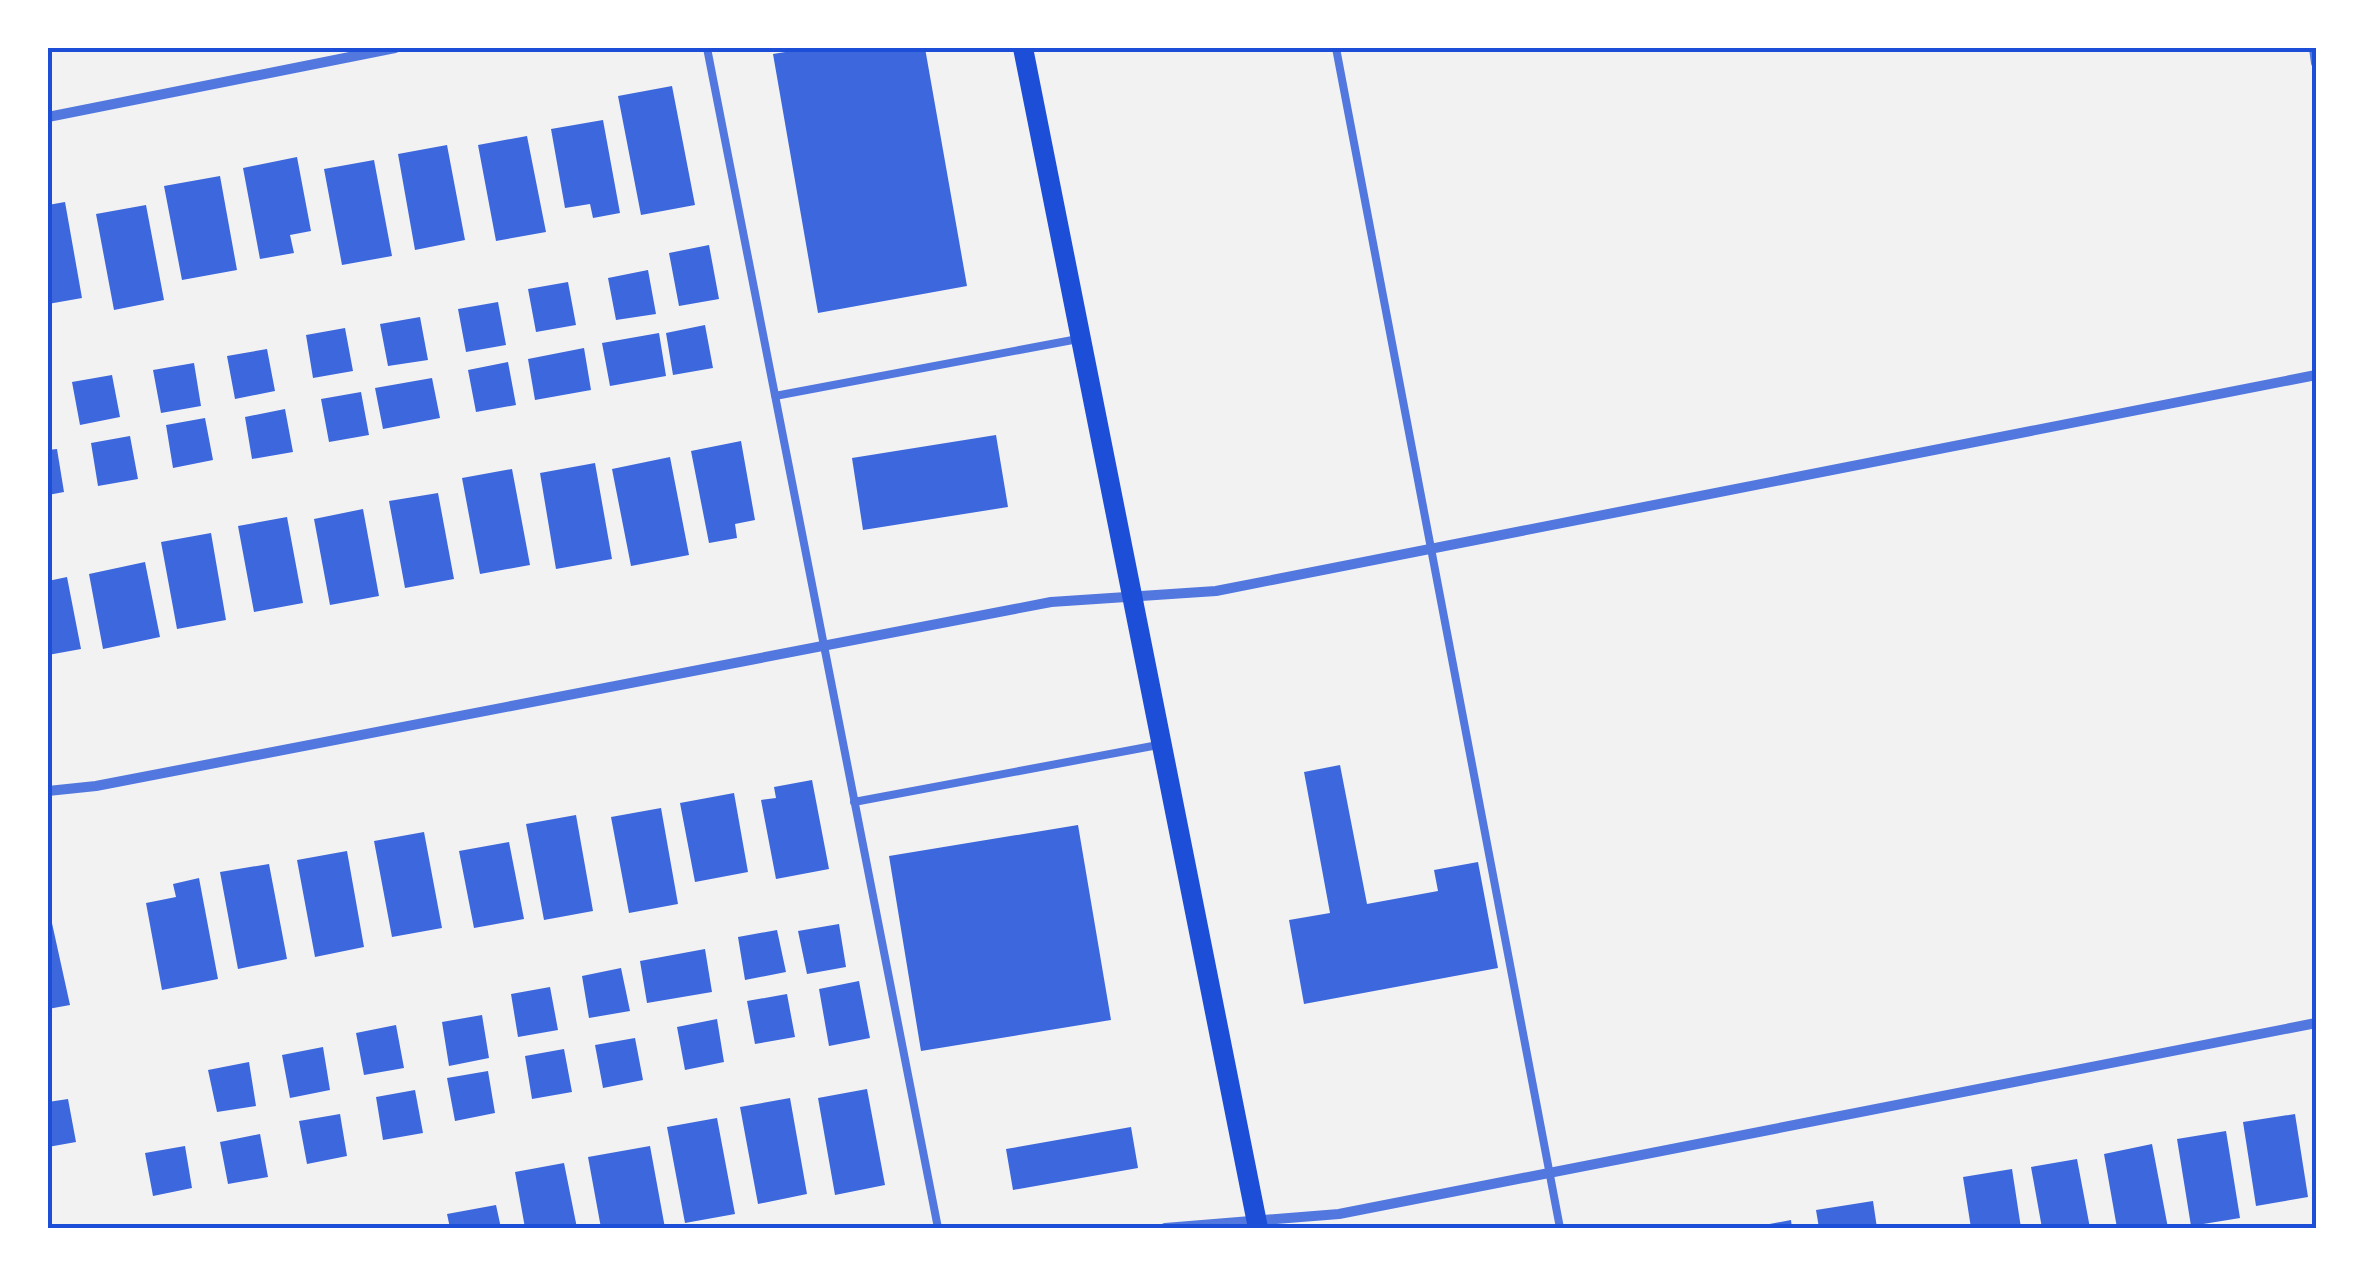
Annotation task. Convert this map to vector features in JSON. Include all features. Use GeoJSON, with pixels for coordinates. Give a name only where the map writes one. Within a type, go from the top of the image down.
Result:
{"type":"FeatureCollection","features":[{"type":"Feature","properties":{"kind":"main road"},"geometry":{"type":"LineString","coordinates":[[1024,48],[1257,1224]]}},
{"type":"Feature","properties":{"kind":"street"},"geometry":{"type":"LineString","coordinates":[[48,117],[395,48]]}},
{"type":"Feature","properties":{"kind":"street"},"geometry":{"type":"LineString","coordinates":[[2314,48],[2316,63]]}},
{"type":"Feature","properties":{"kind":"street"},"geometry":{"type":"LineString","coordinates":[[48,791],[96,786],[1051,602],[1216,591],[2316,375]]}},
{"type":"Feature","properties":{"kind":"street"},"geometry":{"type":"LineString","coordinates":[[1164,1228],[1328,1216],[2316,1023]]}},
{"type":"Feature","properties":{"kind":"lane"},"geometry":{"type":"LineString","coordinates":[[707,48],[938,1228]]}},
{"type":"Feature","properties":{"kind":"lane"},"geometry":{"type":"LineString","coordinates":[[1336,48],[1560,1228]]}},
{"type":"Feature","properties":{"kind":"lane"},"geometry":{"type":"LineString","coordinates":[[775,396],[1082,338]]}},
{"type":"Feature","properties":{"kind":"lane"},"geometry":{"type":"LineString","coordinates":[[854,802],[1163,744]]}},
{"type":"Feature","properties":{"kind":"building"},"geometry":{"type":"Polygon","coordinates":[[[810,48],[925,48],[967,286],[818,313],[773,54],[810,48]]]}},
{"type":"Feature","properties":{"kind":"building"},"geometry":{"type":"Polygon","coordinates":[[[672,86],[695,205],[641,215],[618,96],[672,86]]]}},
{"type":"Feature","properties":{"kind":"building"},"geometry":{"type":"Polygon","coordinates":[[[603,120],[620,213],[593,218],[590,204],[565,208],[551,129],[603,120]]]}},
{"type":"Feature","properties":{"kind":"building"},"geometry":{"type":"Polygon","coordinates":[[[527,136],[546,232],[496,241],[478,145],[527,136]]]}},
{"type":"Feature","properties":{"kind":"building"},"geometry":{"type":"Polygon","coordinates":[[[447,145],[465,240],[415,250],[398,154],[447,145]]]}},
{"type":"Feature","properties":{"kind":"building"},"geometry":{"type":"Polygon","coordinates":[[[297,157],[311,231],[290,235],[294,253],[260,259],[243,168],[297,157]]]}},
{"type":"Feature","properties":{"kind":"building"},"geometry":{"type":"Polygon","coordinates":[[[374,160],[392,256],[342,265],[324,169],[374,160]]]}},
{"type":"Feature","properties":{"kind":"building"},"geometry":{"type":"Polygon","coordinates":[[[220,176],[237,270],[182,280],[164,186],[220,176]]]}},
{"type":"Feature","properties":{"kind":"building"},"geometry":{"type":"Polygon","coordinates":[[[65,202],[82,298],[48,304],[48,205],[65,202]]]}},
{"type":"Feature","properties":{"kind":"building"},"geometry":{"type":"Polygon","coordinates":[[[146,205],[164,300],[114,310],[96,214],[146,205]]]}},
{"type":"Feature","properties":{"kind":"building"},"geometry":{"type":"Polygon","coordinates":[[[709,245],[719,299],[679,306],[669,253],[709,245]]]}},
{"type":"Feature","properties":{"kind":"building"},"geometry":{"type":"Polygon","coordinates":[[[648,270],[656,314],[616,320],[608,278],[648,270]]]}},
{"type":"Feature","properties":{"kind":"building"},"geometry":{"type":"Polygon","coordinates":[[[568,282],[576,325],[536,332],[528,289],[568,282]]]}},
{"type":"Feature","properties":{"kind":"building"},"geometry":{"type":"Polygon","coordinates":[[[498,302],[506,345],[466,352],[458,309],[498,302]]]}},
{"type":"Feature","properties":{"kind":"building"},"geometry":{"type":"Polygon","coordinates":[[[420,317],[428,360],[388,366],[380,324],[420,317]]]}},
{"type":"Feature","properties":{"kind":"building"},"geometry":{"type":"Polygon","coordinates":[[[705,325],[713,368],[673,375],[666,333],[705,325]]]}},
{"type":"Feature","properties":{"kind":"building"},"geometry":{"type":"Polygon","coordinates":[[[345,328],[353,371],[313,378],[306,335],[345,328]]]}},
{"type":"Feature","properties":{"kind":"building"},"geometry":{"type":"Polygon","coordinates":[[[659,333],[666,376],[610,386],[602,343],[659,333]]]}},
{"type":"Feature","properties":{"kind":"building"},"geometry":{"type":"Polygon","coordinates":[[[584,348],[591,390],[535,400],[528,359],[584,348]]]}},
{"type":"Feature","properties":{"kind":"building"},"geometry":{"type":"Polygon","coordinates":[[[267,349],[275,391],[235,399],[227,356],[267,349]]]}},
{"type":"Feature","properties":{"kind":"building"},"geometry":{"type":"Polygon","coordinates":[[[508,362],[516,405],[476,412],[468,370],[508,362]]]}},
{"type":"Feature","properties":{"kind":"building"},"geometry":{"type":"Polygon","coordinates":[[[194,363],[201,406],[161,413],[153,370],[194,363]]]}},
{"type":"Feature","properties":{"kind":"building"},"geometry":{"type":"Polygon","coordinates":[[[112,375],[120,417],[80,425],[72,382],[112,375]]]}},
{"type":"Feature","properties":{"kind":"building"},"geometry":{"type":"Polygon","coordinates":[[[432,378],[440,418],[383,429],[375,388],[432,378]]]}},
{"type":"Feature","properties":{"kind":"building"},"geometry":{"type":"Polygon","coordinates":[[[361,392],[369,435],[329,442],[321,399],[361,392]]]}},
{"type":"Feature","properties":{"kind":"building"},"geometry":{"type":"Polygon","coordinates":[[[285,409],[293,452],[252,459],[245,417],[285,409]]]}},
{"type":"Feature","properties":{"kind":"building"},"geometry":{"type":"Polygon","coordinates":[[[205,418],[213,460],[173,468],[166,425],[205,418]]]}},
{"type":"Feature","properties":{"kind":"building"},"geometry":{"type":"Polygon","coordinates":[[[996,435],[1008,507],[863,530],[852,458],[996,435]]]}},
{"type":"Feature","properties":{"kind":"building"},"geometry":{"type":"Polygon","coordinates":[[[130,436],[138,479],[98,486],[91,443],[130,436]]]}},
{"type":"Feature","properties":{"kind":"building"},"geometry":{"type":"Polygon","coordinates":[[[741,441],[755,520],[735,524],[737,538],[709,543],[691,451],[741,441]]]}},
{"type":"Feature","properties":{"kind":"building"},"geometry":{"type":"Polygon","coordinates":[[[57,449],[64,492],[48,495],[48,450],[57,449]]]}},
{"type":"Feature","properties":{"kind":"building"},"geometry":{"type":"Polygon","coordinates":[[[670,457],[689,555],[631,566],[612,469],[670,457]]]}},
{"type":"Feature","properties":{"kind":"building"},"geometry":{"type":"Polygon","coordinates":[[[595,463],[612,559],[556,569],[540,473],[595,463]]]}},
{"type":"Feature","properties":{"kind":"building"},"geometry":{"type":"Polygon","coordinates":[[[512,469],[530,565],[480,574],[462,478],[512,469]]]}},
{"type":"Feature","properties":{"kind":"building"},"geometry":{"type":"Polygon","coordinates":[[[438,493],[454,579],[405,588],[389,501],[438,493]]]}},
{"type":"Feature","properties":{"kind":"building"},"geometry":{"type":"Polygon","coordinates":[[[363,509],[379,596],[330,605],[314,519],[363,509]]]}},
{"type":"Feature","properties":{"kind":"building"},"geometry":{"type":"Polygon","coordinates":[[[287,517],[303,603],[254,612],[238,526],[287,517]]]}},
{"type":"Feature","properties":{"kind":"building"},"geometry":{"type":"Polygon","coordinates":[[[211,533],[226,620],[177,629],[161,542],[211,533]]]}},
{"type":"Feature","properties":{"kind":"building"},"geometry":{"type":"Polygon","coordinates":[[[145,562],[160,637],[103,649],[89,574],[145,562]]]}},
{"type":"Feature","properties":{"kind":"building"},"geometry":{"type":"Polygon","coordinates":[[[67,577],[81,649],[48,655],[48,581],[67,577]]]}},
{"type":"Feature","properties":{"kind":"building"},"geometry":{"type":"Polygon","coordinates":[[[1340,765],[1367,904],[1438,891],[1434,870],[1478,862],[1498,968],[1304,1004],[1289,920],[1330,913],[1304,772],[1340,765]]]}},
{"type":"Feature","properties":{"kind":"building"},"geometry":{"type":"Polygon","coordinates":[[[812,780],[829,869],[776,879],[761,800],[776,798],[774,787],[812,780]]]}},
{"type":"Feature","properties":{"kind":"building"},"geometry":{"type":"Polygon","coordinates":[[[734,793],[748,872],[695,882],[680,803],[734,793]]]}},
{"type":"Feature","properties":{"kind":"building"},"geometry":{"type":"Polygon","coordinates":[[[661,808],[678,904],[629,913],[611,817],[661,808]]]}},
{"type":"Feature","properties":{"kind":"building"},"geometry":{"type":"Polygon","coordinates":[[[576,815],[593,911],[544,920],[526,824],[576,815]]]}},
{"type":"Feature","properties":{"kind":"building"},"geometry":{"type":"Polygon","coordinates":[[[1078,825],[1111,1020],[921,1051],[889,856],[1078,825]]]}},
{"type":"Feature","properties":{"kind":"building"},"geometry":{"type":"Polygon","coordinates":[[[424,832],[442,928],[392,937],[374,841],[424,832]]]}},
{"type":"Feature","properties":{"kind":"building"},"geometry":{"type":"Polygon","coordinates":[[[509,842],[524,919],[474,928],[459,851],[509,842]]]}},
{"type":"Feature","properties":{"kind":"building"},"geometry":{"type":"Polygon","coordinates":[[[347,851],[364,947],[315,957],[297,860],[347,851]]]}},
{"type":"Feature","properties":{"kind":"building"},"geometry":{"type":"Polygon","coordinates":[[[269,864],[287,959],[238,969],[220,872],[269,864]]]}},
{"type":"Feature","properties":{"kind":"building"},"geometry":{"type":"Polygon","coordinates":[[[199,878],[218,979],[162,990],[146,903],[176,897],[173,884],[199,878]]]}},
{"type":"Feature","properties":{"kind":"building"},"geometry":{"type":"Polygon","coordinates":[[[48,905],[70,1005],[48,1009],[48,905]]]}},
{"type":"Feature","properties":{"kind":"building"},"geometry":{"type":"Polygon","coordinates":[[[839,924],[846,967],[807,974],[798,931],[839,924]]]}},
{"type":"Feature","properties":{"kind":"building"},"geometry":{"type":"Polygon","coordinates":[[[777,930],[786,972],[745,980],[738,937],[777,930]]]}},
{"type":"Feature","properties":{"kind":"building"},"geometry":{"type":"Polygon","coordinates":[[[705,949],[712,992],[647,1003],[640,961],[705,949]]]}},
{"type":"Feature","properties":{"kind":"building"},"geometry":{"type":"Polygon","coordinates":[[[621,968],[630,1011],[589,1018],[582,976],[621,968]]]}},
{"type":"Feature","properties":{"kind":"building"},"geometry":{"type":"Polygon","coordinates":[[[859,981],[870,1038],[829,1046],[819,989],[859,981]]]}},
{"type":"Feature","properties":{"kind":"building"},"geometry":{"type":"Polygon","coordinates":[[[550,987],[558,1030],[518,1037],[511,994],[550,987]]]}},
{"type":"Feature","properties":{"kind":"building"},"geometry":{"type":"Polygon","coordinates":[[[787,994],[795,1037],[755,1044],[747,1001],[787,994]]]}},
{"type":"Feature","properties":{"kind":"building"},"geometry":{"type":"Polygon","coordinates":[[[482,1015],[489,1058],[449,1066],[442,1022],[482,1015]]]}},
{"type":"Feature","properties":{"kind":"building"},"geometry":{"type":"Polygon","coordinates":[[[717,1019],[724,1062],[685,1070],[677,1027],[717,1019]]]}},
{"type":"Feature","properties":{"kind":"building"},"geometry":{"type":"Polygon","coordinates":[[[396,1025],[404,1068],[364,1075],[356,1033],[396,1025]]]}},
{"type":"Feature","properties":{"kind":"building"},"geometry":{"type":"Polygon","coordinates":[[[635,1038],[643,1080],[603,1088],[595,1045],[635,1038]]]}},
{"type":"Feature","properties":{"kind":"building"},"geometry":{"type":"Polygon","coordinates":[[[323,1047],[330,1090],[290,1098],[282,1055],[323,1047]]]}},
{"type":"Feature","properties":{"kind":"building"},"geometry":{"type":"Polygon","coordinates":[[[564,1049],[572,1092],[532,1099],[525,1056],[564,1049]]]}},
{"type":"Feature","properties":{"kind":"building"},"geometry":{"type":"Polygon","coordinates":[[[249,1062],[256,1106],[217,1112],[208,1070],[249,1062]]]}},
{"type":"Feature","properties":{"kind":"building"},"geometry":{"type":"Polygon","coordinates":[[[488,1071],[495,1113],[455,1121],[447,1078],[488,1071]]]}},
{"type":"Feature","properties":{"kind":"building"},"geometry":{"type":"Polygon","coordinates":[[[867,1089],[885,1185],[835,1195],[818,1098],[867,1089]]]}},
{"type":"Feature","properties":{"kind":"building"},"geometry":{"type":"Polygon","coordinates":[[[415,1090],[423,1133],[383,1140],[376,1097],[415,1090]]]}},
{"type":"Feature","properties":{"kind":"building"},"geometry":{"type":"Polygon","coordinates":[[[790,1098],[807,1194],[758,1204],[740,1107],[790,1098]]]}},
{"type":"Feature","properties":{"kind":"building"},"geometry":{"type":"Polygon","coordinates":[[[68,1099],[76,1142],[48,1147],[48,1102],[68,1099]]]}},
{"type":"Feature","properties":{"kind":"building"},"geometry":{"type":"Polygon","coordinates":[[[340,1114],[347,1156],[307,1164],[299,1121],[340,1114]]]}},
{"type":"Feature","properties":{"kind":"building"},"geometry":{"type":"Polygon","coordinates":[[[2295,1114],[2308,1197],[2256,1206],[2243,1122],[2295,1114]]]}},
{"type":"Feature","properties":{"kind":"building"},"geometry":{"type":"Polygon","coordinates":[[[717,1118],[735,1214],[685,1223],[667,1127],[717,1118]]]}},
{"type":"Feature","properties":{"kind":"building"},"geometry":{"type":"Polygon","coordinates":[[[1131,1127],[1138,1168],[1013,1190],[1006,1149],[1131,1127]]]}},
{"type":"Feature","properties":{"kind":"building"},"geometry":{"type":"Polygon","coordinates":[[[2226,1131],[2240,1218],[2191,1226],[2177,1139],[2226,1131]]]}},
{"type":"Feature","properties":{"kind":"building"},"geometry":{"type":"Polygon","coordinates":[[[260,1134],[268,1177],[228,1184],[220,1142],[260,1134]]]}},
{"type":"Feature","properties":{"kind":"building"},"geometry":{"type":"Polygon","coordinates":[[[2152,1144],[2168,1228],[2117,1228],[2104,1154],[2152,1144]]]}},
{"type":"Feature","properties":{"kind":"building"},"geometry":{"type":"Polygon","coordinates":[[[185,1146],[192,1188],[153,1196],[145,1153],[185,1146]]]}},
{"type":"Feature","properties":{"kind":"building"},"geometry":{"type":"Polygon","coordinates":[[[650,1146],[665,1228],[601,1228],[588,1157],[650,1146]]]}},
{"type":"Feature","properties":{"kind":"building"},"geometry":{"type":"Polygon","coordinates":[[[2077,1159],[2090,1228],[2042,1228],[2031,1167],[2077,1159]]]}},
{"type":"Feature","properties":{"kind":"building"},"geometry":{"type":"Polygon","coordinates":[[[564,1163],[577,1228],[525,1228],[515,1172],[564,1163]]]}},
{"type":"Feature","properties":{"kind":"building"},"geometry":{"type":"Polygon","coordinates":[[[2012,1169],[2021,1228],[1971,1228],[1963,1177],[2012,1169]]]}},
{"type":"Feature","properties":{"kind":"building"},"geometry":{"type":"Polygon","coordinates":[[[1873,1201],[1877,1228],[1819,1228],[1816,1210],[1873,1201]]]}},
{"type":"Feature","properties":{"kind":"building"},"geometry":{"type":"Polygon","coordinates":[[[496,1205],[501,1228],[450,1228],[447,1214],[496,1205]]]}},
{"type":"Feature","properties":{"kind":"building"},"geometry":{"type":"Polygon","coordinates":[[[1791,1220],[1792,1228],[1754,1228],[1754,1227],[1791,1220]]]}}]}
